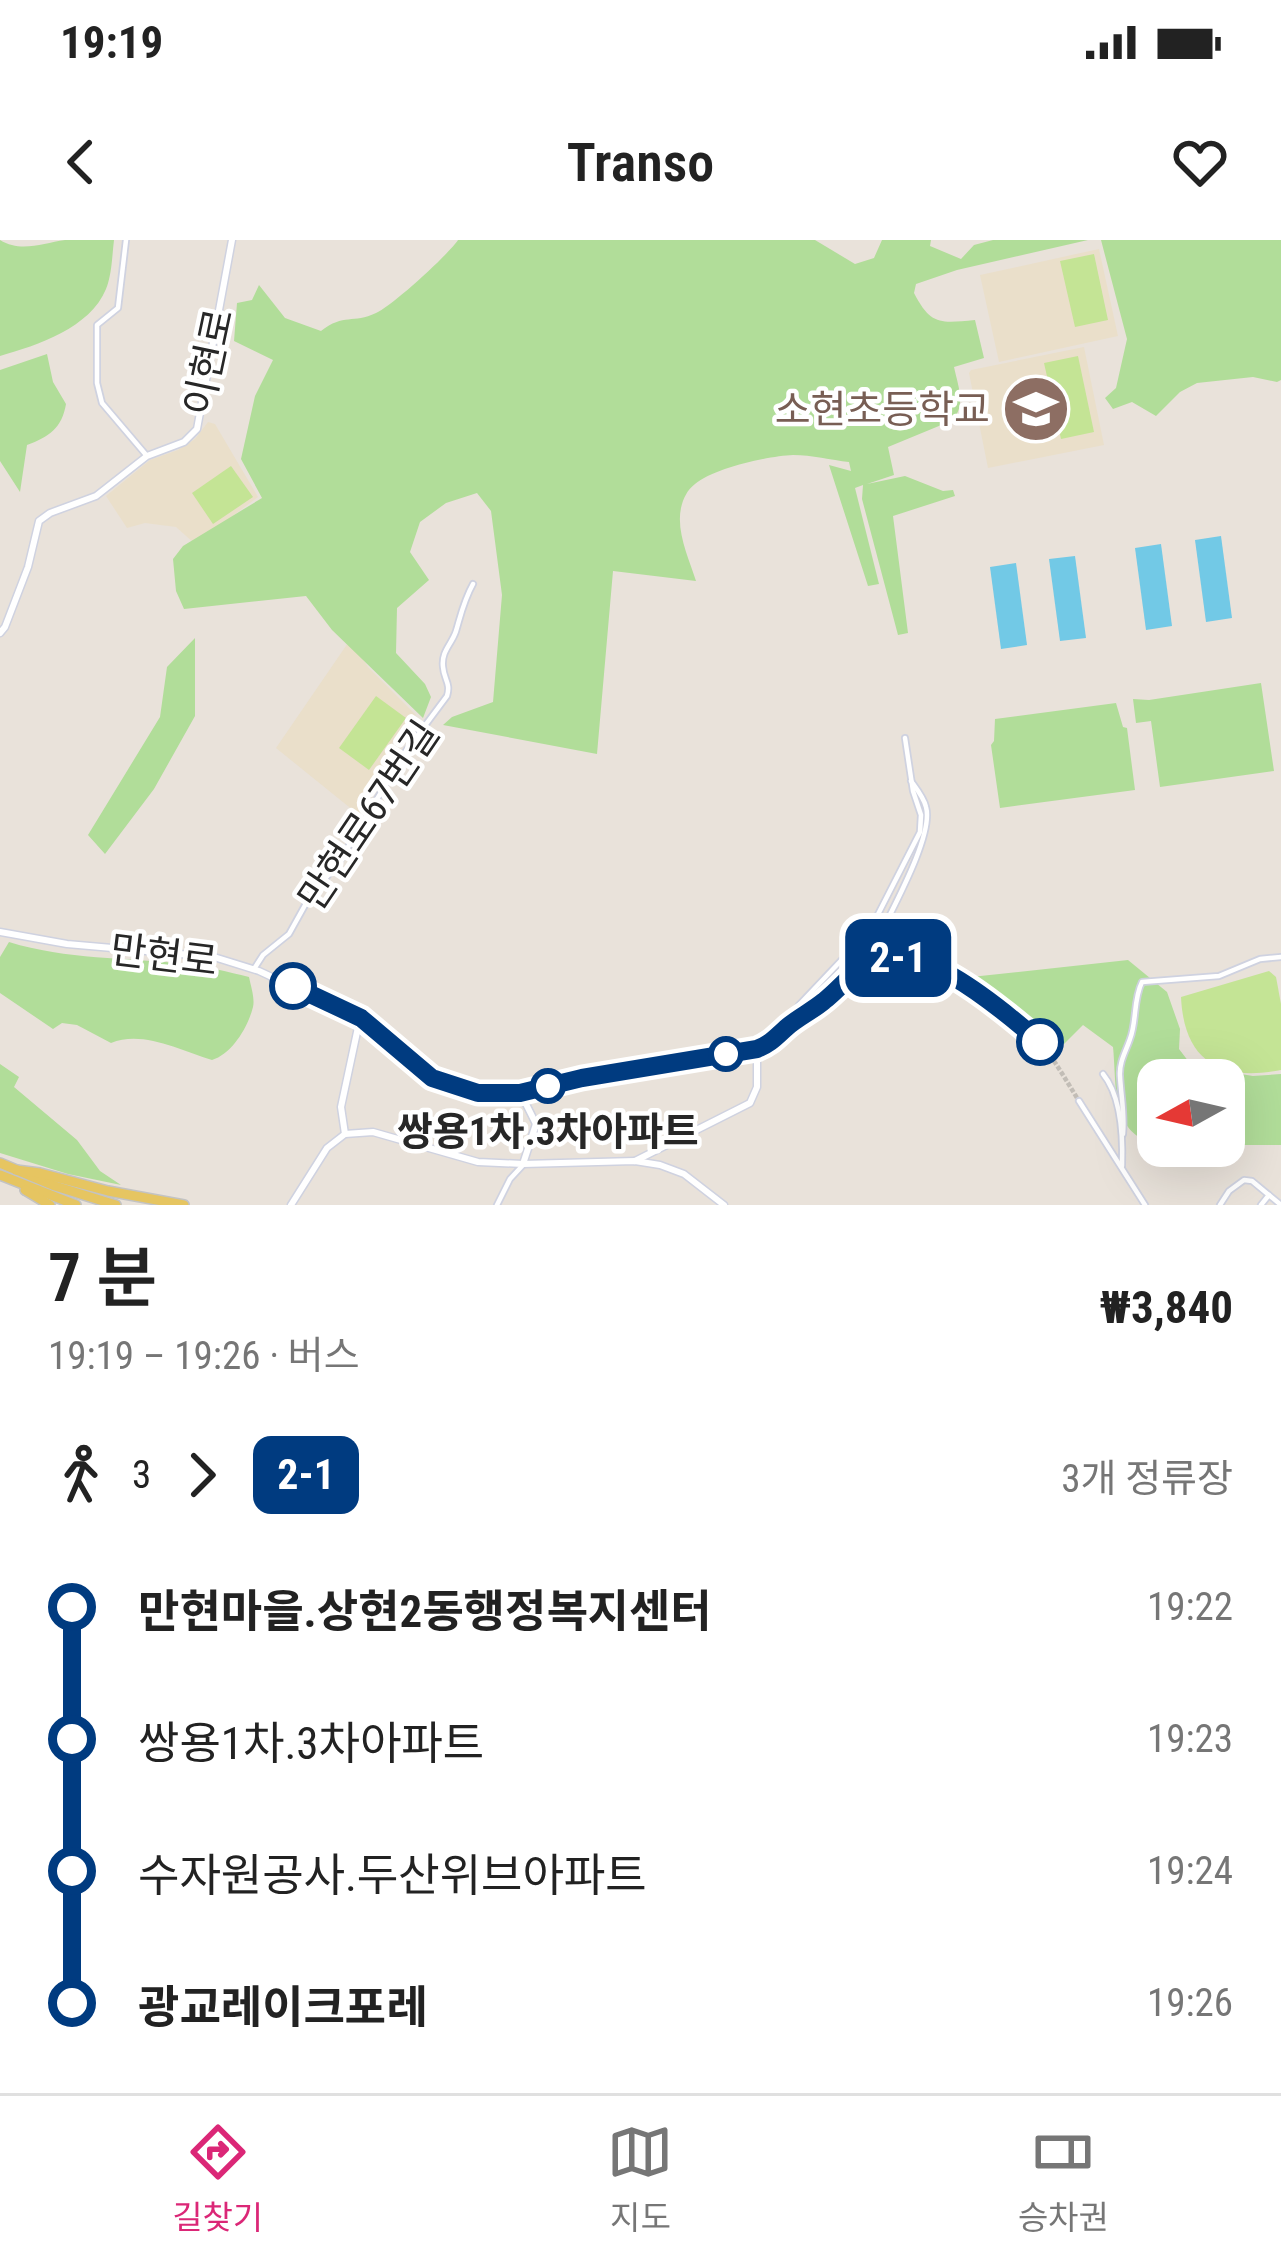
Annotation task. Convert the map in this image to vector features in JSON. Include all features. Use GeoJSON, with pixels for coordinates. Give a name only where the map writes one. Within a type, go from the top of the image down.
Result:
{"type":"FeatureCollection","features":[{"type":"Feature","properties":{"kind":"main road"},"geometry":{"type":"LineString","coordinates":[[0,1163],[50,1205]]}},
{"type":"Feature","properties":{"kind":"main road"},"geometry":{"type":"LineString","coordinates":[[9,1175],[76,1205]]}},
{"type":"Feature","properties":{"kind":"main road"},"geometry":{"type":"LineString","coordinates":[[9,1175],[116,1205]]}},
{"type":"Feature","properties":{"kind":"main road"},"geometry":{"type":"LineString","coordinates":[[9,1175],[184,1205]]}},
{"type":"Feature","properties":{"kind":"street","name":"이현로"},"geometry":{"type":"LineString","coordinates":[[125,240],[118,308],[97,325],[97,383],[106,410],[147,456]]}},
{"type":"Feature","properties":{"kind":"street","name":"이현로"},"geometry":{"type":"LineString","coordinates":[[0,633],[28,567],[39,520],[96,496],[147,456],[184,442],[196,429],[232,240]]}},
{"type":"Feature","properties":{"kind":"street","name":"만현로67번길"},"geometry":{"type":"LineString","coordinates":[[254,969],[263,955],[290,934],[309,898],[339,862],[406,751],[447,696],[450,687],[442,668],[446,646],[454,637],[473,584]]}},
{"type":"Feature","properties":{"kind":"street"},"geometry":{"type":"LineString","coordinates":[[786,1028],[799,1005],[870,930],[916,842],[922,823],[905,737]]}},
{"type":"Feature","properties":{"kind":"street","name":"만현로"},"geometry":{"type":"LineString","coordinates":[[0,932],[67,944],[214,957],[254,969],[361,1018],[432,1078],[478,1093],[520,1093],[757,1049],[830,997],[881,948],[879,937],[916,859],[927,819],[926,806],[911,781]]}},
{"type":"Feature","properties":{"kind":"street"},"geometry":{"type":"LineString","coordinates":[[1121,1167],[1125,1114],[1119,1073],[1142,982],[1219,976],[1260,959],[1281,957]]}},
{"type":"Feature","properties":{"kind":"street"},"geometry":{"type":"LineString","coordinates":[[345,1134],[341,1107],[361,1018]]}},
{"type":"Feature","properties":{"kind":"street"},"geometry":{"type":"LineString","coordinates":[[635,1161],[750,1103],[757,1087],[757,1049]]}},
{"type":"Feature","properties":{"kind":"street"},"geometry":{"type":"LineString","coordinates":[[1103,1074],[1124,1134]]}},
{"type":"Feature","properties":{"kind":"street"},"geometry":{"type":"LineString","coordinates":[[497,1205],[523,1165],[536,1124],[520,1093]]}},
{"type":"Feature","properties":{"kind":"street"},"geometry":{"type":"LineString","coordinates":[[1079,1101],[1145,1205]]}},
{"type":"Feature","properties":{"kind":"street"},"geometry":{"type":"LineString","coordinates":[[291,1205],[327,1148],[345,1134],[373,1132],[478,1162],[660,1165],[684,1174],[724,1205]]}},
{"type":"Feature","properties":{"kind":"street"},"geometry":{"type":"LineString","coordinates":[[1220,1205],[1244,1180],[1252,1181],[1281,1205]]}},
{"type":"Feature","properties":{"kind":"street"},"geometry":{"type":"LineString","coordinates":[[1261,1205],[1268,1195]]}},
{"type":"Feature","properties":{"kind":"shaded area"},"geometry":{"type":"Polygon","coordinates":[[[1099,249],[1118,336],[999,362],[980,275],[1099,249]]]}},
{"type":"Feature","properties":{"kind":"shaded area","name":"소현초등학교"},"geometry":{"type":"Polygon","coordinates":[[[1084,347],[1104,445],[988,468],[971,370],[1084,347]]]}},
{"type":"Feature","properties":{"kind":"shaded area"},"geometry":{"type":"Polygon","coordinates":[[[208,422],[215,424],[258,497],[195,544],[176,527],[145,523],[127,528],[106,496],[150,460],[195,439],[208,422]]]}},
{"type":"Feature","properties":{"kind":"shaded area"},"geometry":{"type":"Polygon","coordinates":[[[350,640],[368,667],[416,715],[390,746],[359,815],[276,748],[350,640]]]}},
{"type":"Feature","properties":{"kind":"green space"},"geometry":{"type":"Polygon","coordinates":[[[0,240],[24,247],[65,240],[114,240],[106,289],[75,324],[0,356],[0,240]]]}},
{"type":"Feature","properties":{"kind":"green space"},"geometry":{"type":"Polygon","coordinates":[[[458,240],[815,240],[855,264],[874,258],[882,240],[931,240],[930,246],[961,259],[974,245],[993,240],[1088,240],[916,284],[914,293],[932,317],[975,320],[984,358],[954,367],[960,403],[951,421],[888,447],[894,475],[867,484],[905,476],[943,491],[953,490],[955,496],[893,516],[908,633],[898,635],[862,499],[863,485],[855,488],[879,584],[868,586],[829,465],[851,471],[849,462],[793,455],[715,473],[692,486],[681,508],[682,536],[696,581],[613,571],[597,754],[443,725],[493,702],[502,595],[491,511],[477,493],[446,503],[420,522],[410,552],[429,580],[397,608],[396,653],[431,697],[423,718],[332,630],[306,596],[184,609],[176,591],[173,559],[183,546],[262,498],[241,459],[255,396],[273,360],[234,341],[237,303],[252,300],[259,285],[285,318],[321,331],[383,309],[458,240]]]}},
{"type":"Feature","properties":{"kind":"green space"},"geometry":{"type":"Polygon","coordinates":[[[1101,240],[1281,240],[1281,380],[1253,377],[1197,383],[1180,392],[1156,416],[1132,402],[1113,409],[1105,398],[1116,388],[1127,339],[1101,240]]]}},
{"type":"Feature","properties":{"kind":"green space"},"geometry":{"type":"Polygon","coordinates":[[[1094,254],[1108,320],[1075,327],[1060,261],[1094,254]]]}},
{"type":"Feature","properties":{"kind":"green space"},"geometry":{"type":"Polygon","coordinates":[[[47,354],[53,382],[66,404],[53,430],[27,445],[20,492],[0,461],[0,370],[47,354]]]}},
{"type":"Feature","properties":{"kind":"green space"},"geometry":{"type":"Polygon","coordinates":[[[1078,356],[1094,432],[1061,439],[1044,363],[1078,356]]]}},
{"type":"Feature","properties":{"kind":"green space"},"geometry":{"type":"Polygon","coordinates":[[[231,466],[253,497],[213,524],[192,493],[231,466]]]}},
{"type":"Feature","properties":{"kind":"green space"},"geometry":{"type":"Polygon","coordinates":[[[195,638],[195,716],[154,789],[105,854],[88,835],[160,717],[167,667],[195,638]]]}},
{"type":"Feature","properties":{"kind":"green space"},"geometry":{"type":"Polygon","coordinates":[[[1261,683],[1274,771],[1160,787],[1151,721],[1136,723],[1133,699],[1261,683]]]}},
{"type":"Feature","properties":{"kind":"green space"},"geometry":{"type":"Polygon","coordinates":[[[376,696],[406,718],[369,770],[339,748],[376,696]]]}},
{"type":"Feature","properties":{"kind":"green space"},"geometry":{"type":"Polygon","coordinates":[[[1116,703],[1127,728],[1135,790],[1000,808],[991,745],[995,719],[1116,703]]]}},
{"type":"Feature","properties":{"kind":"green space"},"geometry":{"type":"Polygon","coordinates":[[[9,942],[74,955],[193,965],[249,977],[253,1007],[238,1039],[212,1060],[148,1040],[111,1043],[77,1025],[62,1023],[53,1029],[0,993],[0,957],[9,942]]]}},
{"type":"Feature","properties":{"kind":"green space"},"geometry":{"type":"Polygon","coordinates":[[[1128,960],[1167,992],[1180,1029],[1179,1049],[1187,1059],[1137,1059],[1137,1135],[1119,1107],[1113,1047],[1083,1025],[1064,1044],[971,977],[1128,960]]]}},
{"type":"Feature","properties":{"kind":"green space"},"geometry":{"type":"Polygon","coordinates":[[[1269,971],[1276,977],[1281,1004],[1281,1070],[1245,1073],[1245,1059],[1206,1059],[1189,1037],[1181,997],[1269,971]]]}},
{"type":"Feature","properties":{"kind":"green space"},"geometry":{"type":"Polygon","coordinates":[[[0,1064],[19,1077],[14,1087],[77,1140],[100,1171],[121,1185],[0,1153],[0,1064]]]}},
{"type":"Feature","properties":{"kind":"green space"},"geometry":{"type":"Polygon","coordinates":[[[1281,1074],[1281,1145],[1245,1145],[1245,1075],[1281,1074]]]}},
{"type":"Feature","properties":{"kind":"water"},"geometry":{"type":"Polygon","coordinates":[[[1221,536],[1232,618],[1206,622],[1195,540],[1221,536]]]}},
{"type":"Feature","properties":{"kind":"water"},"geometry":{"type":"Polygon","coordinates":[[[1161,544],[1172,626],[1146,630],[1135,548],[1161,544]]]}},
{"type":"Feature","properties":{"kind":"water"},"geometry":{"type":"Polygon","coordinates":[[[1075,556],[1086,638],[1060,641],[1049,559],[1075,556]]]}},
{"type":"Feature","properties":{"kind":"water"},"geometry":{"type":"Polygon","coordinates":[[[1016,563],[1027,645],[1001,649],[990,567],[1016,563]]]}},
{"type":"Feature","properties":{"kind":"tunnel"},"geometry":{"type":"LineString","coordinates":[[869,960],[917,959],[964,983],[1032,1035],[1079,1101]]}},
{"type":"Feature","properties":{"kind":"bus line","name":"2-1"},"geometry":{"type":"LineString","coordinates":[[293,986],[361,1018],[432,1078],[478,1093],[520,1093],[757,1049],[830,997],[869,960],[891,957],[921,959],[959,980],[1040,1042]]}},
{"type":"Feature","properties":{"kind":"place","name":"소현초등학교"},"geometry":{"type":"Point","coordinates":[1036,409]}},
{"type":"Feature","properties":{"kind":"place","name":"쌍용1차.3차아파트"},"geometry":{"type":"Point","coordinates":[548,1086]}}]}
